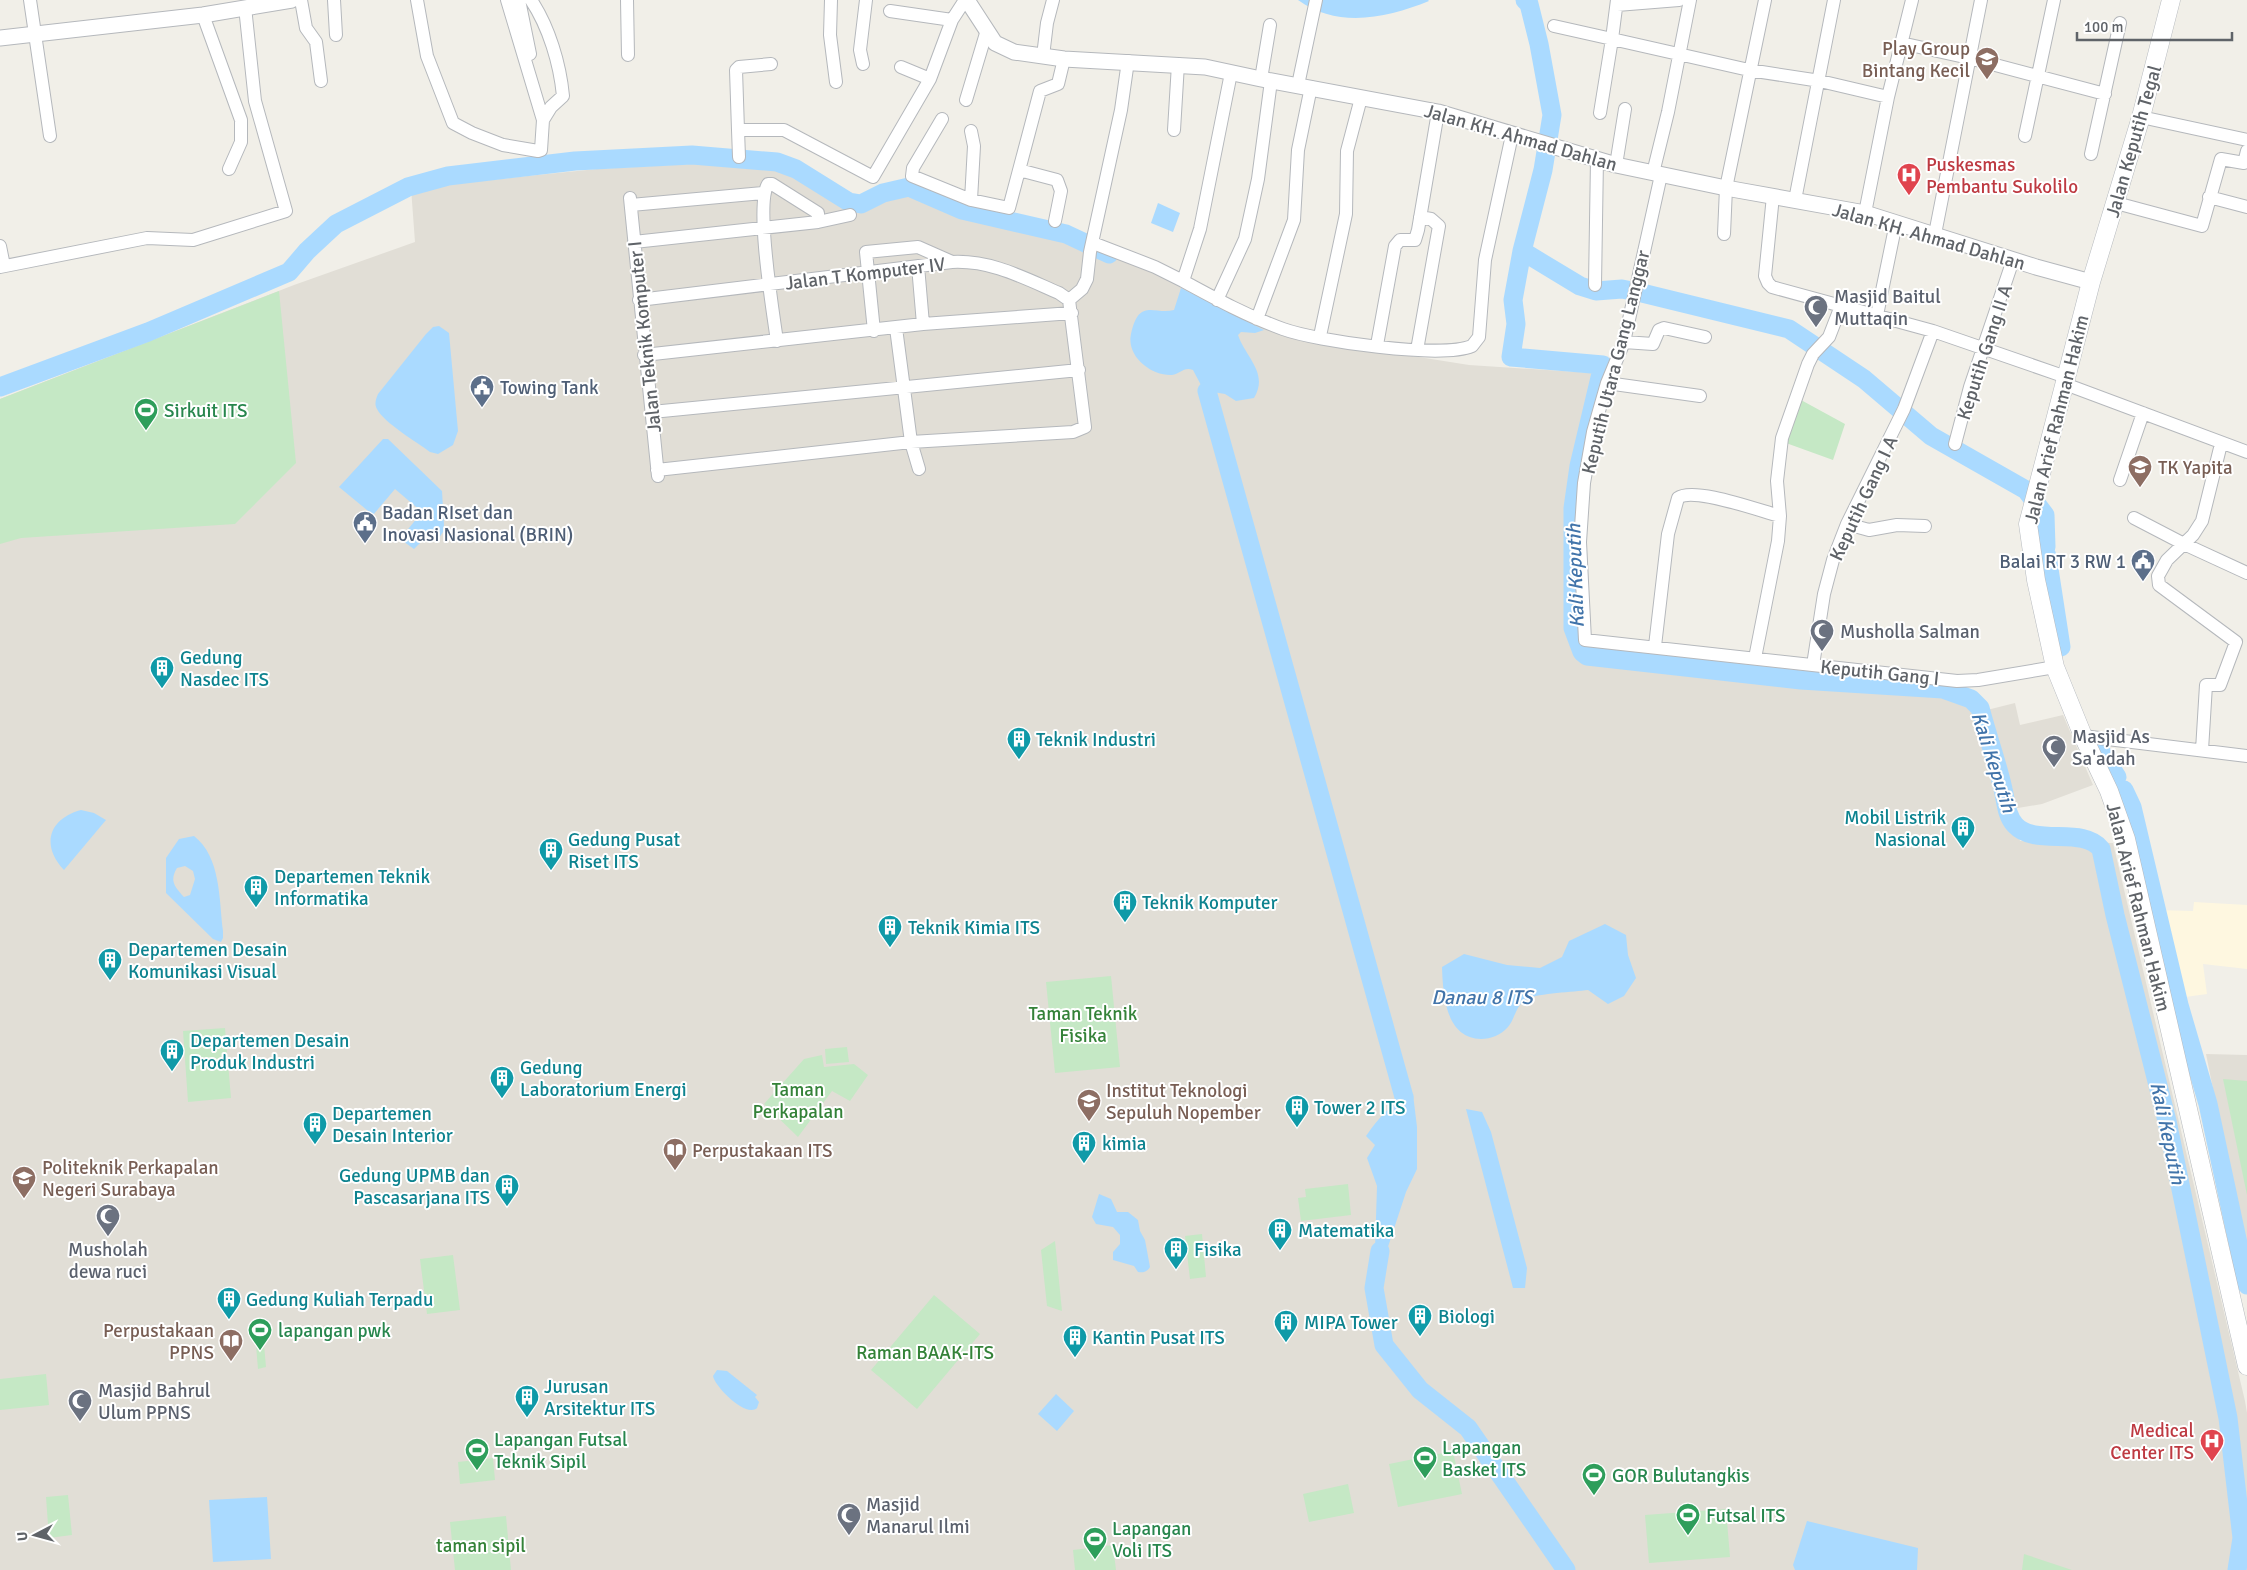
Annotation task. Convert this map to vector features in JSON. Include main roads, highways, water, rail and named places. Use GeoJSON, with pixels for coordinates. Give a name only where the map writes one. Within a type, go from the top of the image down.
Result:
{"type":"FeatureCollection","features":[{"type":"Feature","properties":{"kind":"main road","name":"Jalan Keputih Tegal"},"geometry":{"type":"LineString","coordinates":[[2091,282],[2141,117],[2171,0]]}},
{"type":"Feature","properties":{"kind":"main road","name":"Jalan Arief Rahman Hakim"},"geometry":{"type":"LineString","coordinates":[[2091,282],[2029,516],[2028,527],[2032,556],[2055,667],[2083,736],[2109,791],[2126,839],[2247,1366]]}},
{"type":"Feature","properties":{"kind":"water"},"geometry":{"type":"Polygon","coordinates":[[[1298,0],[1429,1],[1380,16],[1346,18],[1329,15],[1313,9],[1298,0]]]}},
{"type":"Feature","properties":{"kind":"water"},"geometry":{"type":"Polygon","coordinates":[[[1158,203],[1180,213],[1173,232],[1151,223],[1158,203]]]}},
{"type":"Feature","properties":{"kind":"water"},"geometry":{"type":"Polygon","coordinates":[[[1181,288],[1264,330],[1255,333],[1241,332],[1238,335],[1258,373],[1258,389],[1254,398],[1236,401],[1225,394],[1207,391],[1202,387],[1193,370],[1187,369],[1172,375],[1164,374],[1148,368],[1136,357],[1130,342],[1134,323],[1138,315],[1148,310],[1174,310],[1181,288]]]}},
{"type":"Feature","properties":{"kind":"water"},"geometry":{"type":"Polygon","coordinates":[[[439,326],[449,333],[458,431],[453,445],[438,454],[430,452],[393,426],[381,414],[375,403],[378,394],[426,334],[433,327],[439,326]]]}},
{"type":"Feature","properties":{"kind":"water"},"geometry":{"type":"Polygon","coordinates":[[[383,439],[388,439],[442,491],[443,532],[439,538],[424,539],[414,549],[400,539],[422,512],[395,489],[373,515],[339,487],[383,439]]]}},
{"type":"Feature","properties":{"kind":"water"},"geometry":{"type":"Polygon","coordinates":[[[81,810],[94,813],[106,820],[64,870],[52,852],[51,834],[61,820],[81,810]]]}},
{"type":"Feature","properties":{"kind":"water"},"geometry":{"type":"Polygon","coordinates":[[[194,836],[203,845],[214,867],[223,931],[221,942],[213,939],[166,893],[166,858],[179,839],[194,836]],[[185,866],[177,868],[173,877],[174,884],[184,897],[190,895],[195,879],[193,871],[185,866]]]}},
{"type":"Feature","properties":{"kind":"water","name":"Danau 8 ITS"},"geometry":{"type":"Polygon","coordinates":[[[1605,924],[1626,935],[1628,955],[1636,978],[1624,996],[1608,1004],[1588,990],[1532,997],[1520,1004],[1505,1030],[1496,1036],[1488,1038],[1469,1037],[1453,1023],[1445,1001],[1442,967],[1464,954],[1507,965],[1540,968],[1562,957],[1569,941],[1605,924]]]}},
{"type":"Feature","properties":{"kind":"water"},"geometry":{"type":"Polygon","coordinates":[[[1413,1094],[1417,1127],[1417,1169],[1406,1192],[1386,1253],[1375,1250],[1377,1186],[1367,1158],[1375,1145],[1366,1136],[1392,1106],[1413,1094]]]}},
{"type":"Feature","properties":{"kind":"water"},"geometry":{"type":"Polygon","coordinates":[[[1466,1109],[1482,1112],[1491,1132],[1527,1268],[1525,1288],[1513,1288],[1466,1109]]]}},
{"type":"Feature","properties":{"kind":"water"},"geometry":{"type":"Polygon","coordinates":[[[1099,1194],[1111,1199],[1117,1212],[1128,1212],[1138,1220],[1140,1231],[1145,1240],[1150,1267],[1146,1271],[1138,1272],[1134,1266],[1113,1260],[1113,1252],[1120,1244],[1120,1235],[1113,1227],[1096,1224],[1092,1217],[1099,1194]]]}},
{"type":"Feature","properties":{"kind":"water"},"geometry":{"type":"Polygon","coordinates":[[[717,1370],[727,1371],[757,1395],[755,1397],[759,1402],[757,1408],[752,1410],[746,1409],[725,1394],[713,1376],[717,1370]]]}},
{"type":"Feature","properties":{"kind":"water"},"geometry":{"type":"Polygon","coordinates":[[[1056,1394],[1074,1411],[1057,1431],[1038,1414],[1056,1394]]]}},
{"type":"Feature","properties":{"kind":"water"},"geometry":{"type":"Polygon","coordinates":[[[267,1497],[271,1559],[213,1562],[209,1500],[267,1497]]]}},
{"type":"Feature","properties":{"kind":"water"},"geometry":{"type":"Polygon","coordinates":[[[1807,1521],[1918,1548],[1917,1570],[1795,1570],[1793,1565],[1807,1521]]]}},
{"type":"Feature","properties":{"kind":"waterway"},"geometry":{"type":"LineString","coordinates":[[1525,0],[1529,4],[1539,44],[1552,115],[1543,170],[1522,251],[1580,286],[1596,291],[1622,289],[1789,329],[1864,379],[1931,436],[2026,490],[2045,515],[2046,547]]}},
{"type":"Feature","properties":{"kind":"waterway"},"geometry":{"type":"LineString","coordinates":[[0,387],[148,332],[289,272],[307,251],[336,224],[408,187],[448,176],[575,161],[692,155],[777,162],[796,169],[849,202],[861,204],[883,193],[909,187],[962,210],[1066,234],[1109,254]]}},
{"type":"Feature","properties":{"kind":"waterway","name":"Kali Keputih"},"geometry":{"type":"LineString","coordinates":[[1522,251],[1513,300],[1516,324],[1511,357],[1603,365],[1579,466],[1573,508],[1573,628],[1582,652],[1587,656],[1801,680],[1943,689],[1971,699],[1980,708],[1998,769],[2008,812],[2015,825],[2034,835],[2083,839],[2093,842],[2101,849],[2115,915],[2167,1121],[2228,1418],[2242,1538],[2237,1570]]}},
{"type":"Feature","properties":{"kind":"waterway"},"geometry":{"type":"LineString","coordinates":[[1207,391],[1404,1097]]}},
{"type":"Feature","properties":{"kind":"waterway"},"geometry":{"type":"LineString","coordinates":[[2047,556],[2061,647]]}},
{"type":"Feature","properties":{"kind":"waterway"},"geometry":{"type":"LineString","coordinates":[[2096,744],[2117,777]]}},
{"type":"Feature","properties":{"kind":"waterway","name":"Kali Keputih"},"geometry":{"type":"LineString","coordinates":[[2124,790],[2132,807],[2179,1005],[2208,1104],[2247,1285]]}},
{"type":"Feature","properties":{"kind":"waterway"},"geometry":{"type":"LineString","coordinates":[[1380,1251],[1374,1288],[1384,1345],[1420,1390],[1468,1428],[1566,1570]]}},
{"type":"Feature","properties":{"kind":"place","name":"Play Group Bintang Kecil"},"geometry":{"type":"Point","coordinates":[1987,80]}},
{"type":"Feature","properties":{"kind":"place","name":"Puskesmas Pembantu Sukolilo"},"geometry":{"type":"Point","coordinates":[1909,196]}},
{"type":"Feature","properties":{"kind":"place","name":"Masjid Baitul Muttaqin"},"geometry":{"type":"Point","coordinates":[1816,328]}},
{"type":"Feature","properties":{"kind":"place","name":"Towing Tank"},"geometry":{"type":"Point","coordinates":[482,408]}},
{"type":"Feature","properties":{"kind":"place","name":"Sirkuit ITS"},"geometry":{"type":"Point","coordinates":[146,431]}},
{"type":"Feature","properties":{"kind":"place","name":"TK Yapita"},"geometry":{"type":"Point","coordinates":[2140,488]}},
{"type":"Feature","properties":{"kind":"place","name":"Badan RIset dan Inovasi Nasional (BRIN)"},"geometry":{"type":"Point","coordinates":[365,544]}},
{"type":"Feature","properties":{"kind":"place","name":"Balai RT 3 RW 1"},"geometry":{"type":"Point","coordinates":[2143,582]}},
{"type":"Feature","properties":{"kind":"place","name":"Musholla Salman"},"geometry":{"type":"Point","coordinates":[1822,652]}},
{"type":"Feature","properties":{"kind":"place","name":"Gedung Nasdec ITS"},"geometry":{"type":"Point","coordinates":[162,689]}},
{"type":"Feature","properties":{"kind":"place","name":"Teknik Industri"},"geometry":{"type":"Point","coordinates":[1019,760]}},
{"type":"Feature","properties":{"kind":"place","name":"Masjid As Sa'adah"},"geometry":{"type":"Point","coordinates":[2054,768]}},
{"type":"Feature","properties":{"kind":"place","name":"Mobil Listrik Nasional"},"geometry":{"type":"Point","coordinates":[1963,849]}},
{"type":"Feature","properties":{"kind":"place","name":"Gedung Pusat Riset ITS"},"geometry":{"type":"Point","coordinates":[551,871]}},
{"type":"Feature","properties":{"kind":"place","name":"Departemen Teknik Informatika"},"geometry":{"type":"Point","coordinates":[256,908]}},
{"type":"Feature","properties":{"kind":"place","name":"Teknik Komputer"},"geometry":{"type":"Point","coordinates":[1125,923]}},
{"type":"Feature","properties":{"kind":"place","name":"Teknik Kimia ITS"},"geometry":{"type":"Point","coordinates":[890,948]}},
{"type":"Feature","properties":{"kind":"place","name":"Departemen Desain Komunikasi Visual"},"geometry":{"type":"Point","coordinates":[110,981]}},
{"type":"Feature","properties":{"kind":"place","name":"Departemen Desain Produk Industri"},"geometry":{"type":"Point","coordinates":[172,1072]}},
{"type":"Feature","properties":{"kind":"place","name":"Gedung Laboratorium Energi"},"geometry":{"type":"Point","coordinates":[502,1099]}},
{"type":"Feature","properties":{"kind":"place","name":"Institut Teknologi Sepuluh Nopember"},"geometry":{"type":"Point","coordinates":[1089,1122]}},
{"type":"Feature","properties":{"kind":"place","name":"Tower 2 ITS"},"geometry":{"type":"Point","coordinates":[1297,1128]}},
{"type":"Feature","properties":{"kind":"place","name":"Departemen Desain Interior"},"geometry":{"type":"Point","coordinates":[315,1145]}},
{"type":"Feature","properties":{"kind":"place","name":"kimia"},"geometry":{"type":"Point","coordinates":[1084,1164]}},
{"type":"Feature","properties":{"kind":"place","name":"Perpustakaan ITS"},"geometry":{"type":"Point","coordinates":[675,1171]}},
{"type":"Feature","properties":{"kind":"place","name":"Politeknik Perkapalan Negeri Surabaya"},"geometry":{"type":"Point","coordinates":[24,1199]}},
{"type":"Feature","properties":{"kind":"place","name":"Gedung UPMB dan Pascasarjana ITS"},"geometry":{"type":"Point","coordinates":[507,1207]}},
{"type":"Feature","properties":{"kind":"place","name":"Musholah dewa ruci"},"geometry":{"type":"Point","coordinates":[108,1237]}},
{"type":"Feature","properties":{"kind":"place","name":"Matematika"},"geometry":{"type":"Point","coordinates":[1280,1251]}},
{"type":"Feature","properties":{"kind":"place","name":"Fisika"},"geometry":{"type":"Point","coordinates":[1176,1270]}},
{"type":"Feature","properties":{"kind":"place","name":"Gedung Kuliah Terpadu"},"geometry":{"type":"Point","coordinates":[229,1320]}},
{"type":"Feature","properties":{"kind":"place","name":"Biologi"},"geometry":{"type":"Point","coordinates":[1420,1337]}},
{"type":"Feature","properties":{"kind":"place","name":"MIPA Tower"},"geometry":{"type":"Point","coordinates":[1286,1343]}},
{"type":"Feature","properties":{"kind":"place","name":"lapangan pwk"},"geometry":{"type":"Point","coordinates":[260,1351]}},
{"type":"Feature","properties":{"kind":"place","name":"Kantin Pusat ITS"},"geometry":{"type":"Point","coordinates":[1075,1358]}},
{"type":"Feature","properties":{"kind":"place","name":"Perpustakaan PPNS"},"geometry":{"type":"Point","coordinates":[231,1362]}},
{"type":"Feature","properties":{"kind":"place","name":"Jurusan Arsitektur ITS"},"geometry":{"type":"Point","coordinates":[527,1418]}},
{"type":"Feature","properties":{"kind":"place","name":"Masjid Bahrul Ulum PPNS"},"geometry":{"type":"Point","coordinates":[80,1422]}},
{"type":"Feature","properties":{"kind":"place","name":"Medical Center ITS"},"geometry":{"type":"Point","coordinates":[2212,1462]}},
{"type":"Feature","properties":{"kind":"place","name":"Lapangan Futsal Teknik Sipil"},"geometry":{"type":"Point","coordinates":[477,1471]}},
{"type":"Feature","properties":{"kind":"place","name":"Lapangan Basket ITS"},"geometry":{"type":"Point","coordinates":[1425,1479]}},
{"type":"Feature","properties":{"kind":"place","name":"GOR Bulutangkis"},"geometry":{"type":"Point","coordinates":[1594,1496]}},
{"type":"Feature","properties":{"kind":"place","name":"Masjid Manarul Ilmi"},"geometry":{"type":"Point","coordinates":[849,1536]}},
{"type":"Feature","properties":{"kind":"place","name":"Futsal ITS"},"geometry":{"type":"Point","coordinates":[1688,1536]}},
{"type":"Feature","properties":{"kind":"place","name":"Lapangan Voli ITS"},"geometry":{"type":"Point","coordinates":[1095,1560]}},
{"type":"Feature","properties":{"kind":"park label","name":"Taman Teknik Fisika"},"geometry":{"type":"Point","coordinates":[1083,1024]}},
{"type":"Feature","properties":{"kind":"park label","name":"Taman Perkapalan"},"geometry":{"type":"Point","coordinates":[798,1100]}},
{"type":"Feature","properties":{"kind":"park label","name":"Raman BAAK-ITS"},"geometry":{"type":"Point","coordinates":[925,1352]}},
{"type":"Feature","properties":{"kind":"park label","name":"taman sipil"},"geometry":{"type":"Point","coordinates":[481,1545]}}]}
